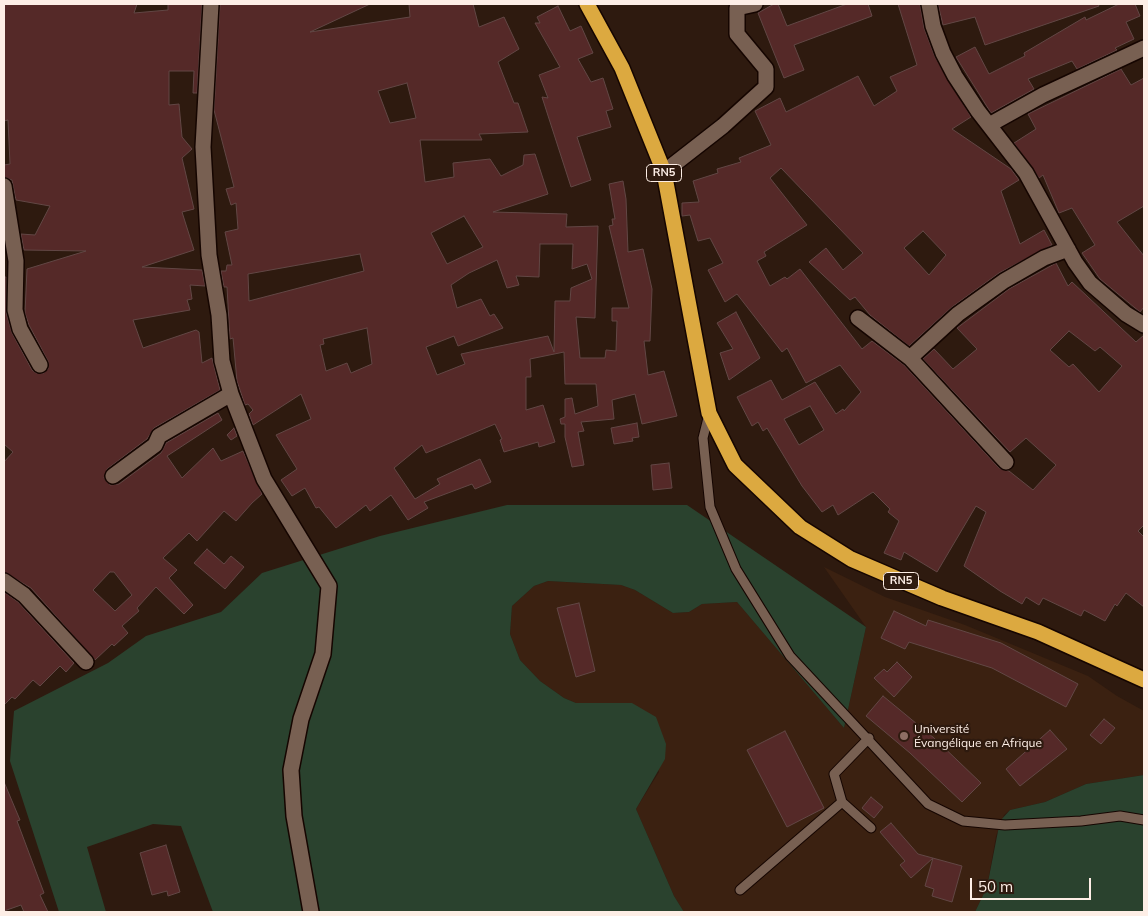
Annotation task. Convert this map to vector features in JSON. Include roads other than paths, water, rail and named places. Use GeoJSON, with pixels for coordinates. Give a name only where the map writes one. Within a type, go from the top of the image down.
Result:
{"type":"FeatureCollection","features":[{"type":"Feature","properties":{"kind":"highway","name":"RN5"},"geometry":{"type":"LineString","coordinates":[[587,4],[622,68],[664,172],[709,413],[735,465],[800,527],[844,554],[942,598],[1038,632],[1144,680]]}},
{"type":"Feature","properties":{"kind":"street"},"geometry":{"type":"LineString","coordinates":[[211,4],[204,167],[209,255],[219,315],[222,361],[231,394],[264,479],[328,586],[322,654],[301,719],[291,770],[294,816],[307,901],[311,912]]}},
{"type":"Feature","properties":{"kind":"street"},"geometry":{"type":"LineString","coordinates":[[664,172],[723,126],[766,87],[766,69],[737,34],[736,6],[754,4]]}},
{"type":"Feature","properties":{"kind":"street"},"geometry":{"type":"LineString","coordinates":[[929,4],[933,26],[943,53],[964,92],[1026,173],[1068,249],[1090,283],[1126,314],[1144,325]]}},
{"type":"Feature","properties":{"kind":"street"},"geometry":{"type":"LineString","coordinates":[[989,125],[1043,95],[1144,48]]}},
{"type":"Feature","properties":{"kind":"street"},"geometry":{"type":"LineString","coordinates":[[4,186],[5,207],[16,261],[15,310],[20,329],[40,365]]}},
{"type":"Feature","properties":{"kind":"street"},"geometry":{"type":"LineString","coordinates":[[910,358],[958,314],[1004,281],[1044,258],[1068,249]]}},
{"type":"Feature","properties":{"kind":"street"},"geometry":{"type":"LineString","coordinates":[[858,318],[910,358],[1006,462]]}},
{"type":"Feature","properties":{"kind":"street"},"geometry":{"type":"LineString","coordinates":[[113,476],[155,445],[159,436],[231,394]]}},
{"type":"Feature","properties":{"kind":"street"},"geometry":{"type":"LineString","coordinates":[[4,581],[24,595],[86,662]]}},
{"type":"Feature","properties":{"kind":"lane"},"geometry":{"type":"LineString","coordinates":[[709,413],[702,438],[710,507],[736,569],[790,656],[869,738],[928,804],[963,821],[1005,825],[1081,821],[1120,816],[1144,820]]}},
{"type":"Feature","properties":{"kind":"lane"},"geometry":{"type":"LineString","coordinates":[[869,738],[834,774],[842,802],[871,828]]}},
{"type":"Feature","properties":{"kind":"lane"},"geometry":{"type":"LineString","coordinates":[[740,890],[842,802]]}},
{"type":"Feature","properties":{"kind":"place","name":"Université Évangélique en Afrique"},"geometry":{"type":"Point","coordinates":[904,736]}}]}
